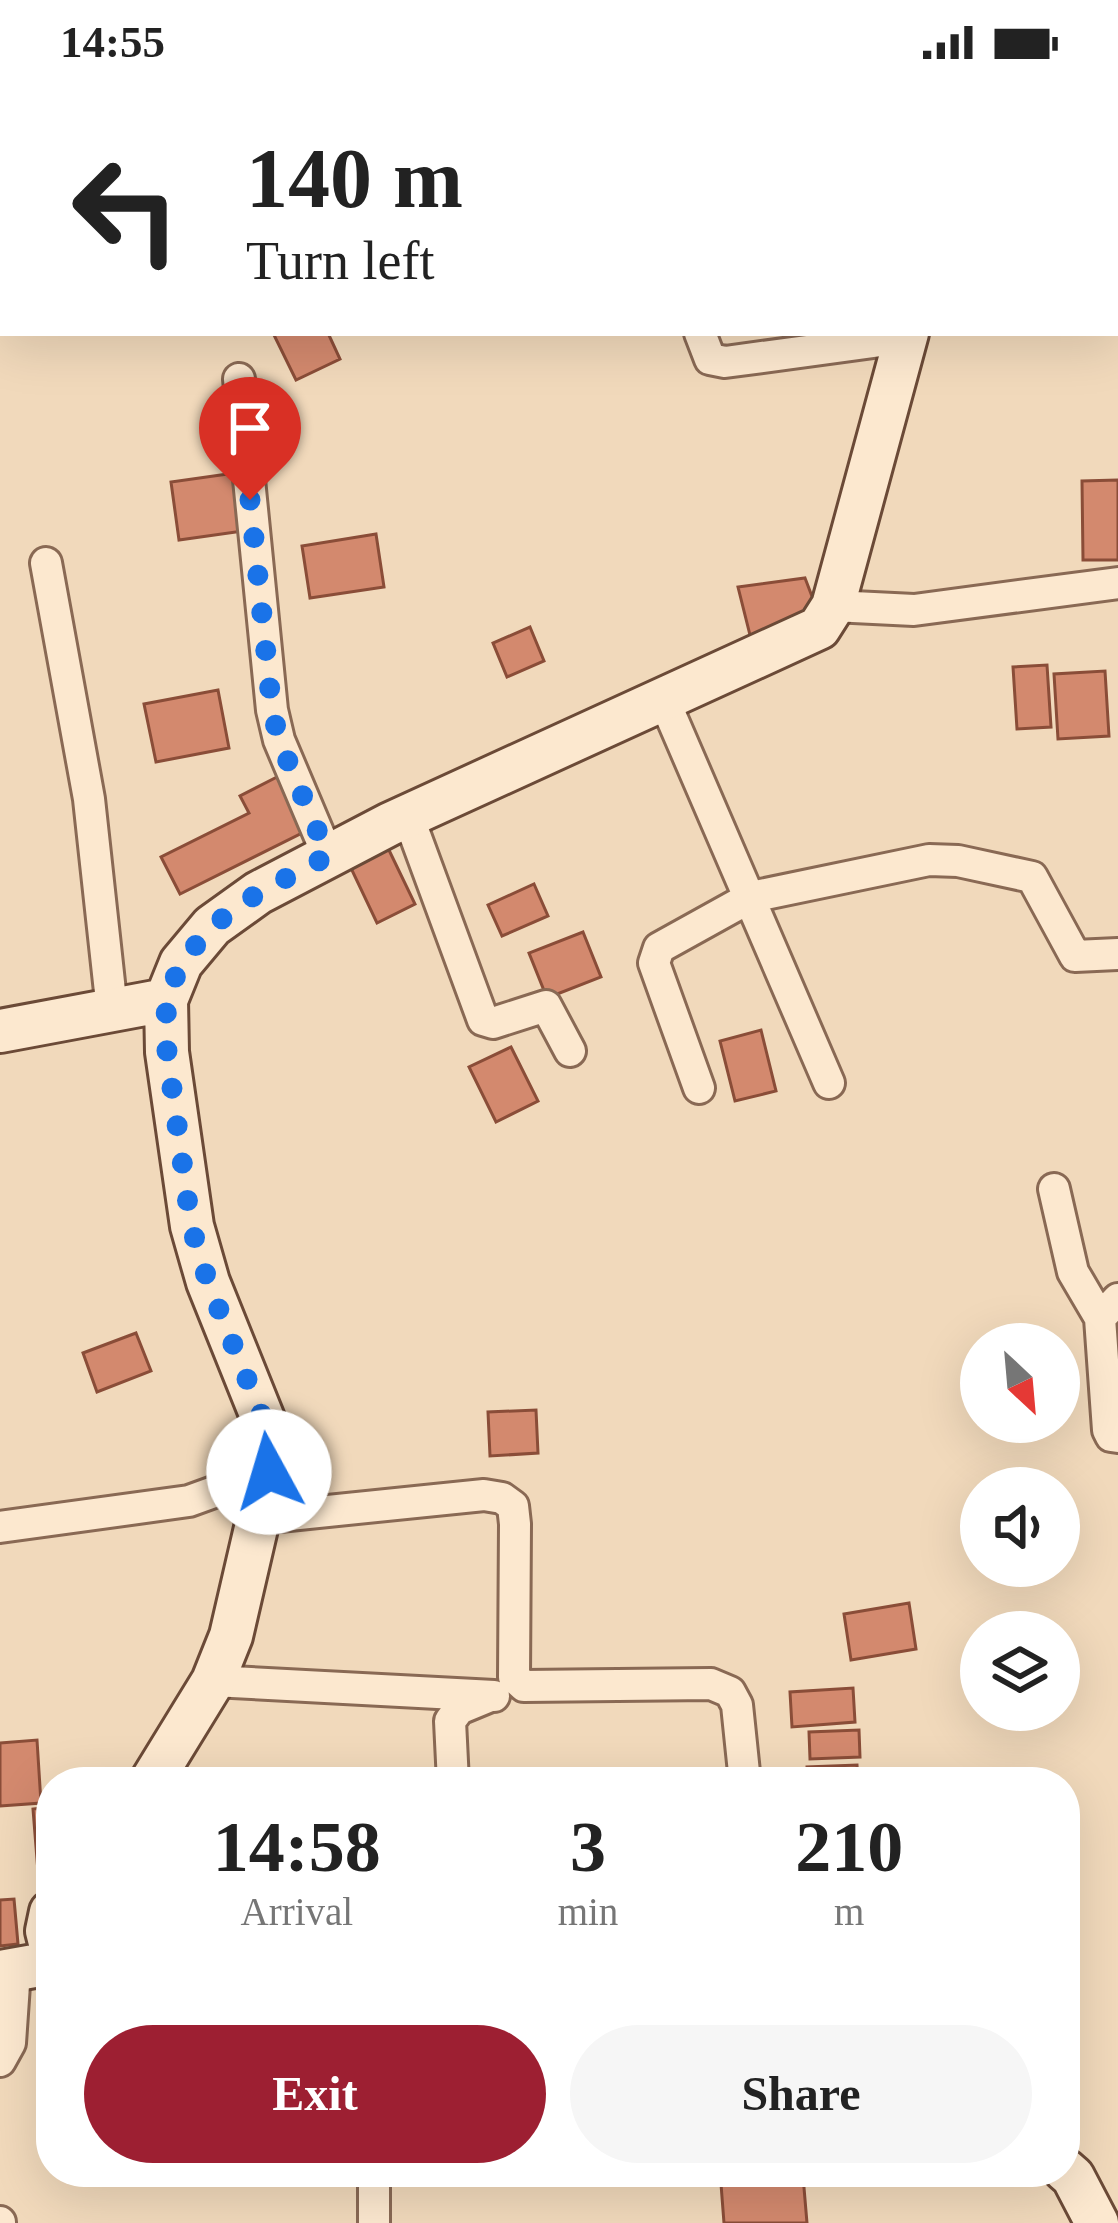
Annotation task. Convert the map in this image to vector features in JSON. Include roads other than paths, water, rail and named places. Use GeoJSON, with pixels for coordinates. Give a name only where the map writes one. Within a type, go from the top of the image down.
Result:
{"type":"FeatureCollection","features":[{"type":"Feature","properties":{"kind":"street"},"geometry":{"type":"LineString","coordinates":[[701,336],[710,359],[725,362],[898,336]]}},
{"type":"Feature","properties":{"kind":"street"},"geometry":{"type":"LineString","coordinates":[[160,1767],[213,1681],[231,1636],[269,1472],[269,1434],[208,1282],[191,1226],[167,1052],[166,1000],[181,963],[212,926],[258,893],[328,856],[819,628],[833,606],[905,336]]}},
{"type":"Feature","properties":{"kind":"street"},"geometry":{"type":"LineString","coordinates":[[239,379],[272,710],[279,740],[328,856]]}},
{"type":"Feature","properties":{"kind":"street"},"geometry":{"type":"LineString","coordinates":[[46,563],[89,799],[112,1010]]}},
{"type":"Feature","properties":{"kind":"street"},"geometry":{"type":"LineString","coordinates":[[833,606],[914,610],[1118,583]]}},
{"type":"Feature","properties":{"kind":"street"},"geometry":{"type":"LineString","coordinates":[[664,700],[829,1083]]}},
{"type":"Feature","properties":{"kind":"street"},"geometry":{"type":"LineString","coordinates":[[408,816],[483,1020],[493,1023],[546,1006],[570,1052]]}},
{"type":"Feature","properties":{"kind":"street"},"geometry":{"type":"LineString","coordinates":[[699,1088],[654,955],[747,886],[958,860],[1032,877],[1075,956],[1118,954]]}},
{"type":"Feature","properties":{"kind":"street"},"geometry":{"type":"LineString","coordinates":[[0,1031],[166,1000]]}},
{"type":"Feature","properties":{"kind":"street"},"geometry":{"type":"LineString","coordinates":[[1054,1189],[1073,1271],[1109,1309],[1108,1430],[1118,1437]]}},
{"type":"Feature","properties":{"kind":"street"},"geometry":{"type":"LineString","coordinates":[[0,1527],[189,1501],[269,1472]]}},
{"type":"Feature","properties":{"kind":"street"},"geometry":{"type":"LineString","coordinates":[[260,1517],[484,1495],[502,1498],[513,1506],[515,1524],[514,1677],[524,1686],[711,1684],[730,1692],[737,1705],[744,1767]]}},
{"type":"Feature","properties":{"kind":"street"},"geometry":{"type":"LineString","coordinates":[[213,1681],[494,1696]]}},
{"type":"Feature","properties":{"kind":"street"},"geometry":{"type":"LineString","coordinates":[[452,1767],[450,1720],[459,1709],[536,1686]]}},
{"type":"Feature","properties":{"kind":"street"},"geometry":{"type":"LineString","coordinates":[[0,2061],[10,2043],[29,1963]]}},
{"type":"Feature","properties":{"kind":"street"},"geometry":{"type":"LineString","coordinates":[[374,2187],[374,2223]]}},
{"type":"Feature","properties":{"kind":"street"},"geometry":{"type":"LineString","coordinates":[[1078,2187],[1097,2223]]}}]}
